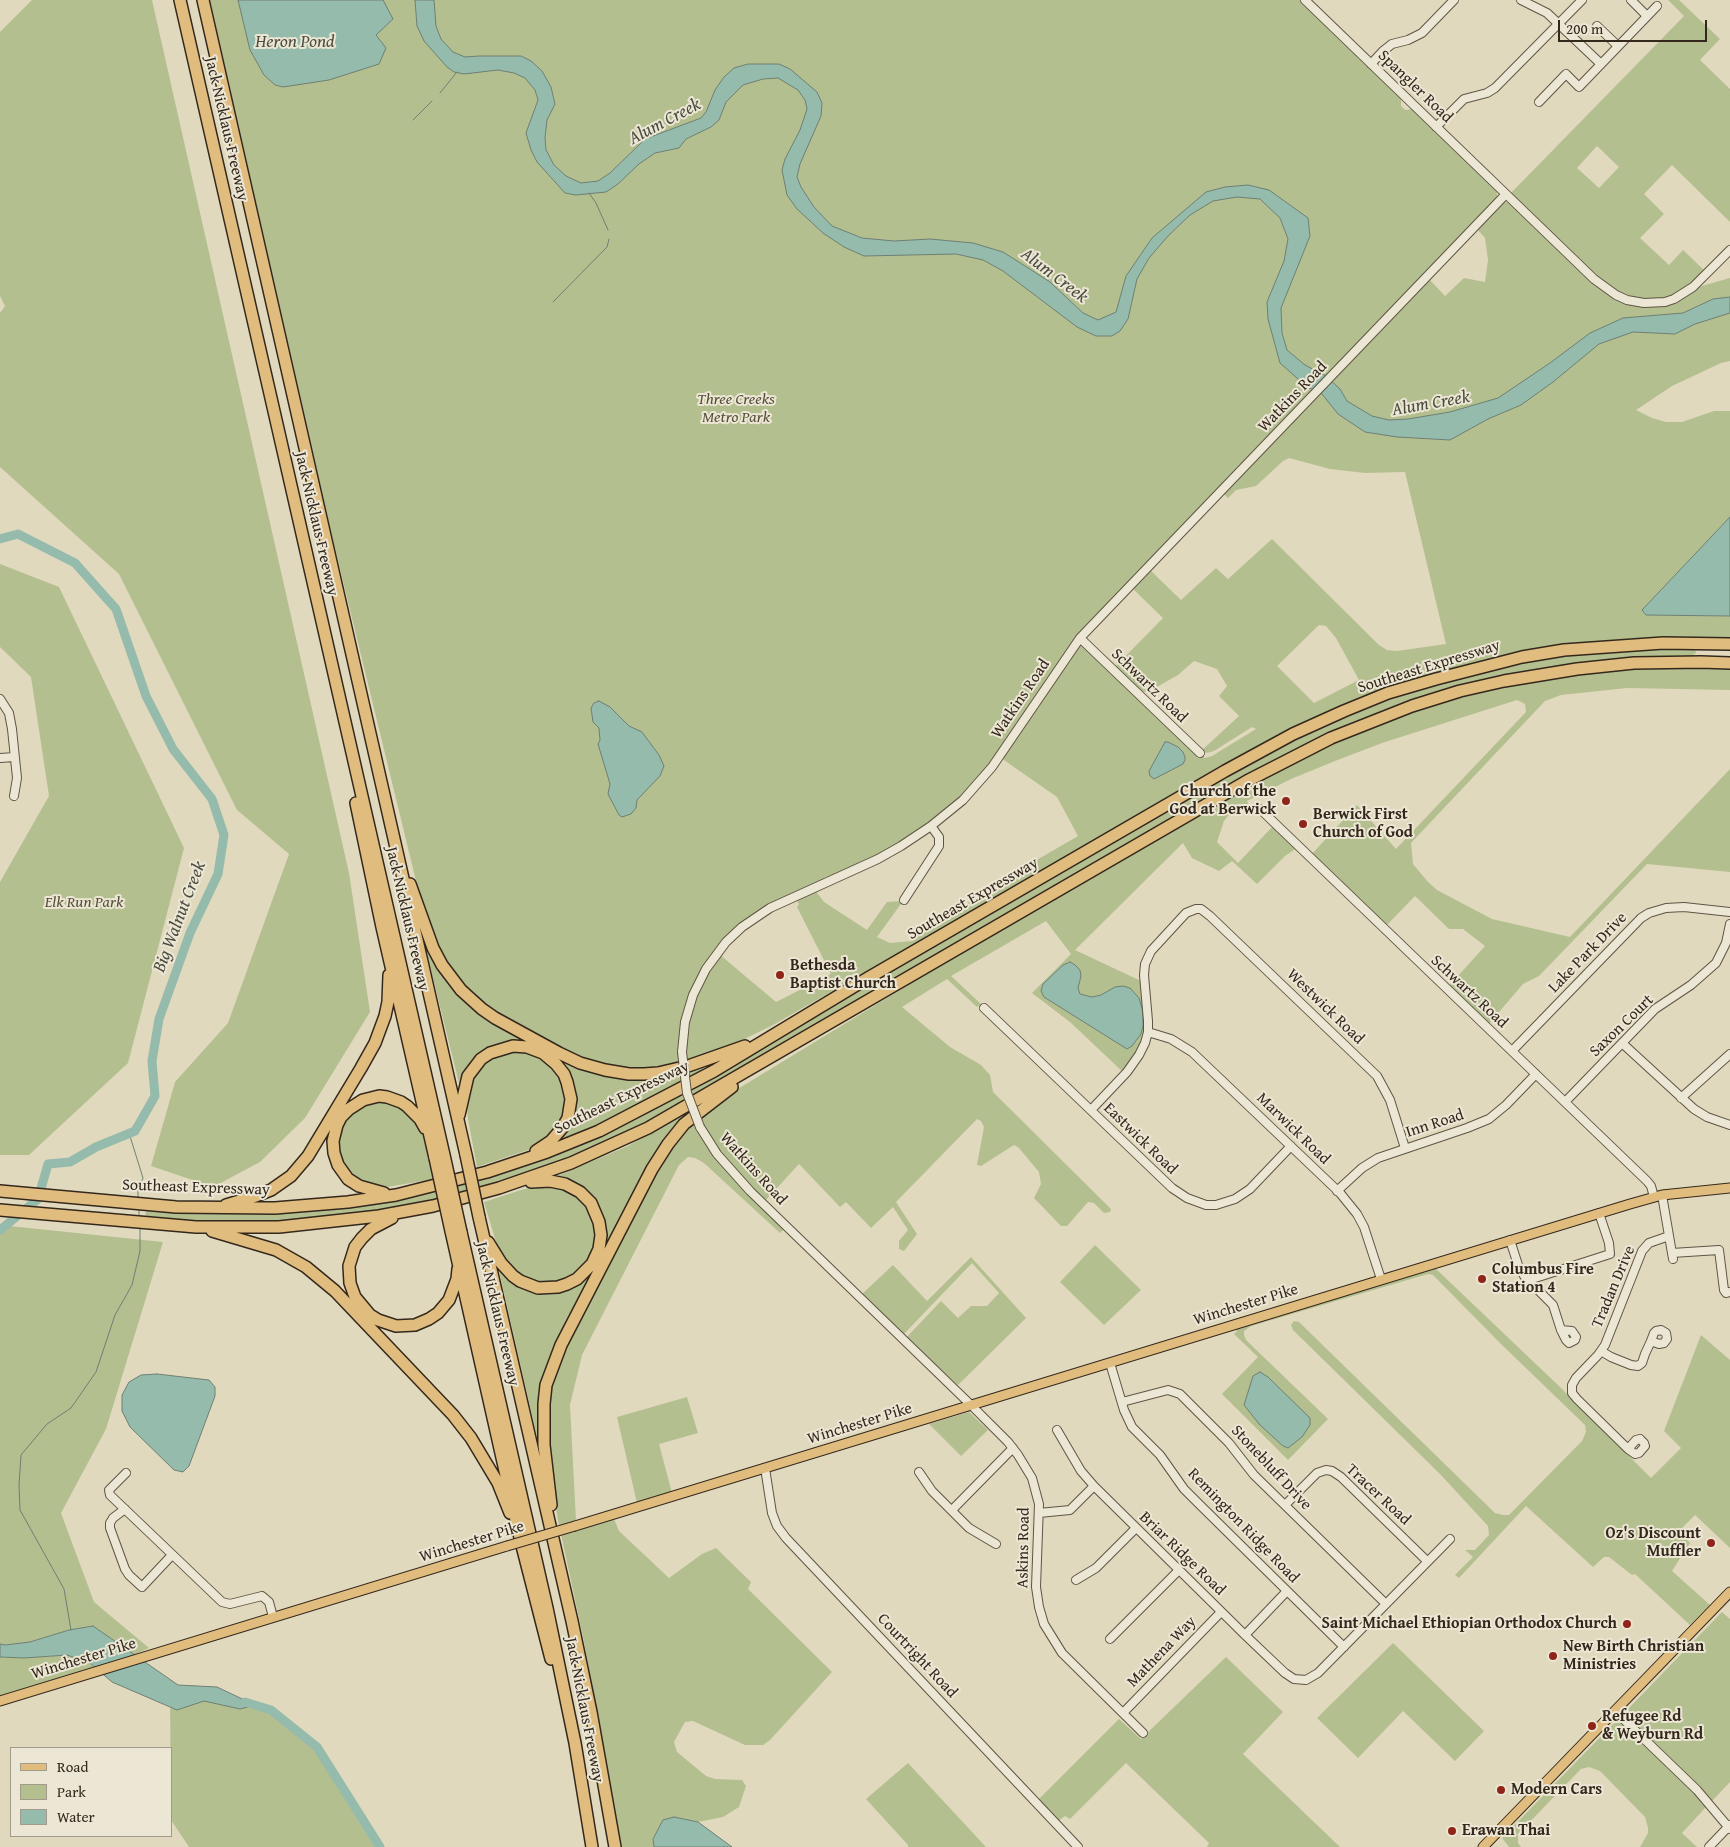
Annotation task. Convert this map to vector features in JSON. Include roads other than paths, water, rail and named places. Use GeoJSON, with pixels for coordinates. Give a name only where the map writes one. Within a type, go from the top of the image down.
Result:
{"type":"FeatureCollection","features":[{"type":"Feature","properties":{"kind":"highway","name":"Jack Nicklaus Freeway"},"geometry":{"type":"LineString","coordinates":[[180,0],[337,688],[440,1156]]}},
{"type":"Feature","properties":{"kind":"highway","name":"Jack Nicklaus Freeway"},"geometry":{"type":"LineString","coordinates":[[203,0],[483,1235],[551,1526],[590,1712],[615,1847]]}},
{"type":"Feature","properties":{"kind":"highway","name":"Southeast Expressway"},"geometry":{"type":"LineString","coordinates":[[3,1191],[150,1205],[201,1208],[289,1208],[348,1202],[396,1194],[459,1180],[520,1162],[599,1131],[714,1071],[1225,771],[1293,734],[1344,711],[1388,694],[1436,679],[1564,650],[1663,643],[1730,644]]}},
{"type":"Feature","properties":{"kind":"highway","name":"Southeast Expressway"},"geometry":{"type":"LineString","coordinates":[[0,1210],[196,1227],[279,1227],[407,1212],[500,1188],[571,1163],[623,1140],[690,1104],[1247,780],[1331,738],[1368,722],[1460,691],[1551,673],[1634,663],[1730,663]]}},
{"type":"Feature","properties":{"kind":"highway"},"geometry":{"type":"LineString","coordinates":[[337,688],[362,834],[432,1145]]}},
{"type":"Feature","properties":{"kind":"highway"},"geometry":{"type":"LineString","coordinates":[[382,787],[409,880],[432,946],[442,965],[461,990],[494,1018],[580,1063],[629,1074],[658,1073],[688,1066],[770,1037]]}},
{"type":"Feature","properties":{"kind":"highway"},"geometry":{"type":"LineString","coordinates":[[201,1208],[231,1203],[271,1190],[298,1168],[316,1144],[369,1056],[385,1016],[388,1002],[389,973],[382,927]]}},
{"type":"Feature","properties":{"kind":"highway"},"geometry":{"type":"LineString","coordinates":[[551,1526],[551,1500],[544,1446],[544,1404],[549,1375],[569,1327],[652,1169],[684,1124],[728,1090],[801,1039]]}},
{"type":"Feature","properties":{"kind":"highway"},"geometry":{"type":"LineString","coordinates":[[458,1119],[468,1076],[481,1059],[490,1053],[507,1047],[532,1049],[548,1056],[560,1069],[567,1082],[571,1100],[568,1118],[551,1141],[520,1162]]}},
{"type":"Feature","properties":{"kind":"highway"},"geometry":{"type":"LineString","coordinates":[[396,1194],[374,1191],[359,1186],[348,1179],[340,1170],[335,1159],[333,1146],[336,1125],[341,1117],[349,1109],[364,1100],[379,1096],[394,1099],[407,1106],[420,1119],[432,1145],[440,1156],[456,1232],[459,1265],[521,1542],[543,1631],[575,1743]]}},
{"type":"Feature","properties":{"kind":"highway"},"geometry":{"type":"LineString","coordinates":[[483,1235],[507,1270],[520,1281],[538,1288],[558,1287],[577,1279],[592,1264],[599,1249],[601,1235],[597,1215],[586,1197],[575,1189],[566,1184],[550,1181],[532,1182],[500,1188]]}},
{"type":"Feature","properties":{"kind":"highway"},"geometry":{"type":"LineString","coordinates":[[407,1212],[371,1229],[355,1247],[350,1260],[349,1275],[354,1297],[363,1309],[378,1320],[396,1326],[415,1325],[422,1322],[438,1314],[449,1300],[457,1279],[459,1265]]}},
{"type":"Feature","properties":{"kind":"highway"},"geometry":{"type":"LineString","coordinates":[[196,1227],[276,1250],[306,1267],[335,1290],[446,1408],[471,1438],[498,1484],[521,1542]]}},
{"type":"Feature","properties":{"kind":"highway","name":"Jack Nicklaus Freeway"},"geometry":{"type":"LineString","coordinates":[[456,1232],[547,1608],[575,1743],[592,1847]]}},
{"type":"Feature","properties":{"kind":"main road","name":"Winchester Pike"},"geometry":{"type":"LineString","coordinates":[[0,1700],[972,1406],[1599,1213],[1658,1196],[1730,1188]]}},
{"type":"Feature","properties":{"kind":"main road"},"geometry":{"type":"LineString","coordinates":[[1483,1847],[1730,1592]]}},
{"type":"Feature","properties":{"kind":"street","name":"Spangler Road"},"geometry":{"type":"LineString","coordinates":[[1306,0],[1506,194]]}},
{"type":"Feature","properties":{"kind":"street"},"geometry":{"type":"LineString","coordinates":[[1371,64],[1392,44],[1408,40],[1422,33],[1454,0]]}},
{"type":"Feature","properties":{"kind":"street"},"geometry":{"type":"LineString","coordinates":[[1436,127],[1464,99],[1487,93],[1495,88],[1582,0]]}},
{"type":"Feature","properties":{"kind":"street"},"geometry":{"type":"LineString","coordinates":[[1630,0],[1647,16]]}},
{"type":"Feature","properties":{"kind":"street"},"geometry":{"type":"LineString","coordinates":[[1524,1],[1547,13],[1601,64]]}},
{"type":"Feature","properties":{"kind":"street"},"geometry":{"type":"LineString","coordinates":[[1539,102],[1566,74],[1580,87],[1657,6]]}},
{"type":"Feature","properties":{"kind":"street"},"geometry":{"type":"LineString","coordinates":[[1597,26],[1618,46]]}},
{"type":"Feature","properties":{"kind":"street"},"geometry":{"type":"LineString","coordinates":[[1506,194],[1594,279],[1616,295],[1636,302],[1654,304],[1684,294],[1694,287],[1730,250]]}},
{"type":"Feature","properties":{"kind":"street","name":"Watkins Road"},"geometry":{"type":"LineString","coordinates":[[972,1406],[750,1191],[717,1154],[700,1127],[687,1093],[682,1052],[685,1022],[693,995],[710,961],[734,934],[770,908],[878,859],[901,846],[931,826],[968,795],[992,767],[1080,638],[1506,194]]}},
{"type":"Feature","properties":{"kind":"street","name":"Schwartz Road"},"geometry":{"type":"LineString","coordinates":[[1080,638],[1200,753]]}},
{"type":"Feature","properties":{"kind":"street"},"geometry":{"type":"LineString","coordinates":[[0,699],[11,718],[17,778],[14,796]]}},
{"type":"Feature","properties":{"kind":"street"},"geometry":{"type":"LineString","coordinates":[[0,758],[14,756]]}},
{"type":"Feature","properties":{"kind":"street","name":"Schwartz Road"},"geometry":{"type":"LineString","coordinates":[[1260,809],[1647,1181],[1658,1196],[1669,1236],[1672,1256],[1719,1250],[1727,1279]]}},
{"type":"Feature","properties":{"kind":"street"},"geometry":{"type":"LineString","coordinates":[[904,900],[940,846],[939,837],[931,826]]}},
{"type":"Feature","properties":{"kind":"street","name":"Lake Park Drive"},"geometry":{"type":"LineString","coordinates":[[1512,1051],[1641,918],[1649,913],[1666,908],[1684,907],[1730,912]]}},
{"type":"Feature","properties":{"kind":"street","name":"Westwick Road"},"geometry":{"type":"LineString","coordinates":[[1148,1032],[1144,975],[1147,958],[1156,944],[1186,913],[1201,909],[1370,1068],[1387,1092],[1406,1148]]}},
{"type":"Feature","properties":{"kind":"street","name":"Saxon Court"},"geometry":{"type":"LineString","coordinates":[[1565,1102],[1655,1009],[1691,985],[1716,963],[1726,943],[1730,924]]}},
{"type":"Feature","properties":{"kind":"street","name":"Eastwick Road"},"geometry":{"type":"LineString","coordinates":[[984,1008],[1172,1188],[1187,1198],[1206,1205],[1225,1202],[1243,1195],[1291,1146]]}},
{"type":"Feature","properties":{"kind":"street"},"geometry":{"type":"LineString","coordinates":[[1091,1110],[1127,1072],[1139,1056],[1148,1032]]}},
{"type":"Feature","properties":{"kind":"street","name":"Marwick Road"},"geometry":{"type":"LineString","coordinates":[[1148,1032],[1171,1039],[1192,1052],[1337,1191],[1357,1214],[1364,1227],[1381,1279]]}},
{"type":"Feature","properties":{"kind":"street"},"geometry":{"type":"LineString","coordinates":[[1622,1043],[1681,1098],[1707,1117],[1730,1125]]}},
{"type":"Feature","properties":{"kind":"street"},"geometry":{"type":"LineString","coordinates":[[1681,1098],[1730,1054]]}},
{"type":"Feature","properties":{"kind":"street","name":"Inn Road"},"geometry":{"type":"LineString","coordinates":[[1337,1191],[1352,1176],[1370,1163],[1389,1153],[1468,1128],[1489,1119],[1506,1105],[1536,1074]]}},
{"type":"Feature","properties":{"kind":"street"},"geometry":{"type":"LineString","coordinates":[[1529,1280],[1610,1254],[1609,1243],[1599,1213]]}},
{"type":"Feature","properties":{"kind":"street","name":"Tradan Drive"},"geometry":{"type":"LineString","coordinates":[[1628,1449],[1572,1393],[1572,1385],[1601,1351],[1642,1250],[1649,1243],[1669,1236]]}},
{"type":"Feature","properties":{"kind":"street"},"geometry":{"type":"LineString","coordinates":[[1510,1240],[1519,1268],[1553,1305],[1561,1330]]}},
{"type":"Feature","properties":{"kind":"street"},"geometry":{"type":"LineString","coordinates":[[1727,1279],[1724,1292],[1730,1292]]}},
{"type":"Feature","properties":{"kind":"street"},"geometry":{"type":"LineString","coordinates":[[1601,1351],[1611,1357],[1638,1366],[1642,1363],[1651,1340]]}},
{"type":"Feature","properties":{"kind":"street","name":"Remington Ridge Road"},"geometry":{"type":"LineString","coordinates":[[1110,1363],[1124,1410],[1132,1427],[1160,1455],[1184,1489],[1344,1646]]}},
{"type":"Feature","properties":{"kind":"street","name":"Stonebluff Drive"},"geometry":{"type":"LineString","coordinates":[[1122,1402],[1168,1390],[1180,1394],[1229,1443],[1254,1475],[1386,1604]]}},
{"type":"Feature","properties":{"kind":"street","name":"Askins Road"},"geometry":{"type":"LineString","coordinates":[[972,1406],[1013,1448],[1032,1478],[1038,1495],[1036,1587],[1044,1624],[1062,1653],[1143,1732]]}},
{"type":"Feature","properties":{"kind":"street","name":"Briar Ridge Road"},"geometry":{"type":"LineString","coordinates":[[1057,1430],[1081,1471],[1094,1486],[1221,1612],[1290,1677],[1303,1680],[1316,1675],[1344,1646]]}},
{"type":"Feature","properties":{"kind":"street"},"geometry":{"type":"LineString","coordinates":[[952,1510],[1013,1448]]}},
{"type":"Feature","properties":{"kind":"street","name":"Courtright Road"},"geometry":{"type":"LineString","coordinates":[[765,1468],[772,1513],[777,1526],[786,1538],[1078,1847]]}},
{"type":"Feature","properties":{"kind":"street","name":"Tracer Road"},"geometry":{"type":"LineString","coordinates":[[1285,1505],[1317,1472],[1332,1471],[1341,1477],[1427,1561]]}},
{"type":"Feature","properties":{"kind":"street"},"geometry":{"type":"LineString","coordinates":[[920,1472],[928,1486],[969,1528],[996,1544]]}},
{"type":"Feature","properties":{"kind":"street"},"geometry":{"type":"LineString","coordinates":[[126,1473],[109,1492],[110,1495],[224,1603],[230,1604],[262,1596],[269,1602],[273,1617]]}},
{"type":"Feature","properties":{"kind":"street"},"geometry":{"type":"LineString","coordinates":[[1039,1513],[1070,1510],[1094,1486]]}},
{"type":"Feature","properties":{"kind":"street"},"geometry":{"type":"LineString","coordinates":[[125,1509],[112,1518],[110,1528],[125,1569],[142,1587],[172,1555]]}},
{"type":"Feature","properties":{"kind":"street"},"geometry":{"type":"LineString","coordinates":[[1076,1580],[1096,1568],[1136,1528]]}},
{"type":"Feature","properties":{"kind":"street"},"geometry":{"type":"LineString","coordinates":[[1344,1646],[1450,1539]]}},
{"type":"Feature","properties":{"kind":"street"},"geometry":{"type":"LineString","coordinates":[[1110,1639],[1179,1570]]}},
{"type":"Feature","properties":{"kind":"street"},"geometry":{"type":"LineString","coordinates":[[1245,1635],[1287,1591]]}},
{"type":"Feature","properties":{"kind":"street","name":"Mathena Way"},"geometry":{"type":"LineString","coordinates":[[1123,1713],[1221,1612]]}},
{"type":"Feature","properties":{"kind":"street"},"geometry":{"type":"LineString","coordinates":[[1615,1711],[1697,1790],[1729,1827],[1709,1847]]}},
{"type":"Feature","properties":{"kind":"water","name":"Heron Pond"},"geometry":{"type":"Polygon","coordinates":[[[238,0],[383,0],[393,19],[376,35],[386,48],[379,64],[329,80],[283,87],[275,85],[264,75],[250,50],[238,0]]]}},
{"type":"Feature","properties":{"kind":"water"},"geometry":{"type":"Polygon","coordinates":[[[415,0],[434,0],[436,26],[441,39],[453,52],[465,57],[521,56],[531,61],[542,71],[551,87],[555,104],[547,120],[546,150],[554,165],[566,176],[581,183],[598,181],[610,173],[645,139],[701,118],[706,112],[715,90],[724,77],[734,68],[748,64],[779,64],[790,69],[817,92],[822,103],[821,116],[800,164],[797,177],[814,207],[832,226],[862,238],[894,241],[930,239],[973,243],[1003,252],[1050,282],[1083,313],[1098,320],[1116,312],[1126,276],[1152,238],[1206,192],[1225,187],[1248,185],[1269,190],[1308,218],[1310,236],[1281,308],[1282,333],[1287,350],[1305,365],[1326,376],[1340,389],[1347,401],[1372,416],[1389,420],[1408,419],[1450,412],[1498,398],[1590,333],[1623,318],[1683,313],[1713,299],[1730,297],[1730,313],[1695,324],[1675,334],[1633,332],[1599,344],[1553,382],[1521,405],[1488,419],[1450,440],[1397,437],[1365,432],[1338,414],[1322,394],[1307,387],[1280,363],[1268,319],[1267,302],[1284,261],[1288,239],[1280,218],[1260,199],[1237,197],[1213,201],[1190,215],[1149,258],[1137,279],[1128,319],[1120,331],[1112,336],[1096,336],[1077,327],[1003,271],[983,260],[956,254],[864,256],[844,247],[823,233],[797,209],[787,195],[782,170],[807,109],[805,100],[798,90],[778,78],[763,79],[743,85],[726,102],[719,120],[711,127],[686,139],[679,148],[655,153],[606,192],[576,195],[565,193],[537,162],[526,133],[538,100],[535,90],[525,78],[514,73],[498,70],[464,74],[454,72],[447,67],[424,41],[417,26],[415,0]]]}},
{"type":"Feature","properties":{"kind":"water"},"geometry":{"type":"Polygon","coordinates":[[[1730,517],[1730,616],[1646,615],[1642,610],[1730,517]]]}},
{"type":"Feature","properties":{"kind":"water"},"geometry":{"type":"Polygon","coordinates":[[[599,701],[610,707],[629,726],[642,732],[659,755],[664,766],[660,776],[637,800],[636,808],[631,814],[622,817],[619,815],[608,794],[610,784],[598,744],[600,740],[599,728],[593,722],[591,708],[594,703],[599,701]]]}},
{"type":"Feature","properties":{"kind":"water"},"geometry":{"type":"Polygon","coordinates":[[[1165,742],[1178,747],[1183,752],[1185,760],[1183,764],[1154,779],[1150,776],[1149,771],[1165,742]]]}},
{"type":"Feature","properties":{"kind":"water"},"geometry":{"type":"Polygon","coordinates":[[[1070,962],[1080,970],[1081,976],[1078,988],[1080,994],[1092,997],[1101,995],[1115,987],[1123,986],[1130,988],[1139,998],[1143,1012],[1143,1026],[1141,1034],[1132,1046],[1127,1049],[1044,997],[1041,991],[1043,984],[1063,965],[1070,962]]]}},
{"type":"Feature","properties":{"kind":"water"},"geometry":{"type":"Polygon","coordinates":[[[1260,1372],[1268,1377],[1310,1418],[1310,1425],[1302,1437],[1288,1448],[1283,1446],[1260,1425],[1244,1405],[1253,1376],[1260,1372]]]}},
{"type":"Feature","properties":{"kind":"water"},"geometry":{"type":"Polygon","coordinates":[[[157,1374],[209,1380],[215,1387],[215,1396],[189,1466],[183,1472],[174,1470],[130,1427],[122,1411],[122,1395],[129,1382],[141,1375],[157,1374]]]}},
{"type":"Feature","properties":{"kind":"water"},"geometry":{"type":"Polygon","coordinates":[[[93,1626],[178,1685],[217,1687],[255,1705],[240,1709],[204,1701],[177,1710],[112,1682],[90,1663],[67,1655],[24,1658],[0,1657],[0,1644],[30,1642],[69,1630],[93,1626]]]}},
{"type":"Feature","properties":{"kind":"water"},"geometry":{"type":"Polygon","coordinates":[[[674,1817],[698,1822],[732,1847],[654,1847],[653,1839],[663,1820],[674,1817]]]}},
{"type":"Feature","properties":{"kind":"waterway"},"geometry":{"type":"LineString","coordinates":[[440,93],[457,72]]}},
{"type":"Feature","properties":{"kind":"waterway"},"geometry":{"type":"LineString","coordinates":[[413,120],[432,101]]}},
{"type":"Feature","properties":{"kind":"waterway"},"geometry":{"type":"LineString","coordinates":[[589,193],[596,203],[608,230]]}},
{"type":"Feature","properties":{"kind":"waterway"},"geometry":{"type":"LineString","coordinates":[[553,302],[607,247],[609,239]]}},
{"type":"Feature","properties":{"kind":"waterway","name":"Big Walnut Creek"},"geometry":{"type":"LineString","coordinates":[[0,539],[18,534],[75,563],[116,609],[146,696],[173,749],[212,799],[224,835],[218,874],[190,933],[159,1019],[152,1061],[155,1096],[135,1131],[96,1147],[70,1162],[48,1164],[38,1199],[0,1230]]}},
{"type":"Feature","properties":{"kind":"waterway"},"geometry":{"type":"LineString","coordinates":[[129,1133],[143,1178],[138,1189],[138,1199]]}},
{"type":"Feature","properties":{"kind":"waterway"},"geometry":{"type":"LineString","coordinates":[[139,1208],[139,1216]]}},
{"type":"Feature","properties":{"kind":"waterway"},"geometry":{"type":"LineString","coordinates":[[71,1630],[64,1589],[20,1510],[21,1455],[47,1424],[71,1408],[96,1372],[115,1315],[132,1285],[140,1251],[140,1228]]}},
{"type":"Feature","properties":{"kind":"waterway","name":"Big Walnut Creek"},"geometry":{"type":"LineString","coordinates":[[245,1702],[271,1710],[317,1747],[380,1847]]}},
{"type":"Feature","properties":{"kind":"place","name":"Church of the God at Berwick"},"geometry":{"type":"Point","coordinates":[1286,801]}},
{"type":"Feature","properties":{"kind":"place","name":"Berwick First Church of God"},"geometry":{"type":"Point","coordinates":[1303,824]}},
{"type":"Feature","properties":{"kind":"place","name":"Bethesda Baptist Church"},"geometry":{"type":"Point","coordinates":[780,975]}},
{"type":"Feature","properties":{"kind":"place","name":"Columbus Fire Station 4"},"geometry":{"type":"Point","coordinates":[1482,1279]}},
{"type":"Feature","properties":{"kind":"place","name":"Oz's Discount Muffler"},"geometry":{"type":"Point","coordinates":[1711,1543]}},
{"type":"Feature","properties":{"kind":"place","name":"Saint Michael Ethiopian Orthodox Church"},"geometry":{"type":"Point","coordinates":[1627,1624]}},
{"type":"Feature","properties":{"kind":"place","name":"New Birth Christian Ministries"},"geometry":{"type":"Point","coordinates":[1553,1656]}},
{"type":"Feature","properties":{"kind":"place","name":"Refugee Rd & Weyburn Rd"},"geometry":{"type":"Point","coordinates":[1592,1726]}},
{"type":"Feature","properties":{"kind":"place","name":"Modern Cars"},"geometry":{"type":"Point","coordinates":[1501,1790]}},
{"type":"Feature","properties":{"kind":"place","name":"Erawan Thai"},"geometry":{"type":"Point","coordinates":[1452,1831]}},
{"type":"Feature","properties":{"kind":"water label","name":"Alum Creek"},"geometry":{"type":"Point","coordinates":[665,122]}},
{"type":"Feature","properties":{"kind":"water label","name":"Alum Creek"},"geometry":{"type":"Point","coordinates":[1054,276]}},
{"type":"Feature","properties":{"kind":"water label","name":"Alum Creek"},"geometry":{"type":"Point","coordinates":[1431,404]}},
{"type":"Feature","properties":{"kind":"park label","name":"Three Creeks Metro Park"},"geometry":{"type":"Point","coordinates":[736,409]}},
{"type":"Feature","properties":{"kind":"park label","name":"Elk Run Park"},"geometry":{"type":"Point","coordinates":[84,903]}}]}
